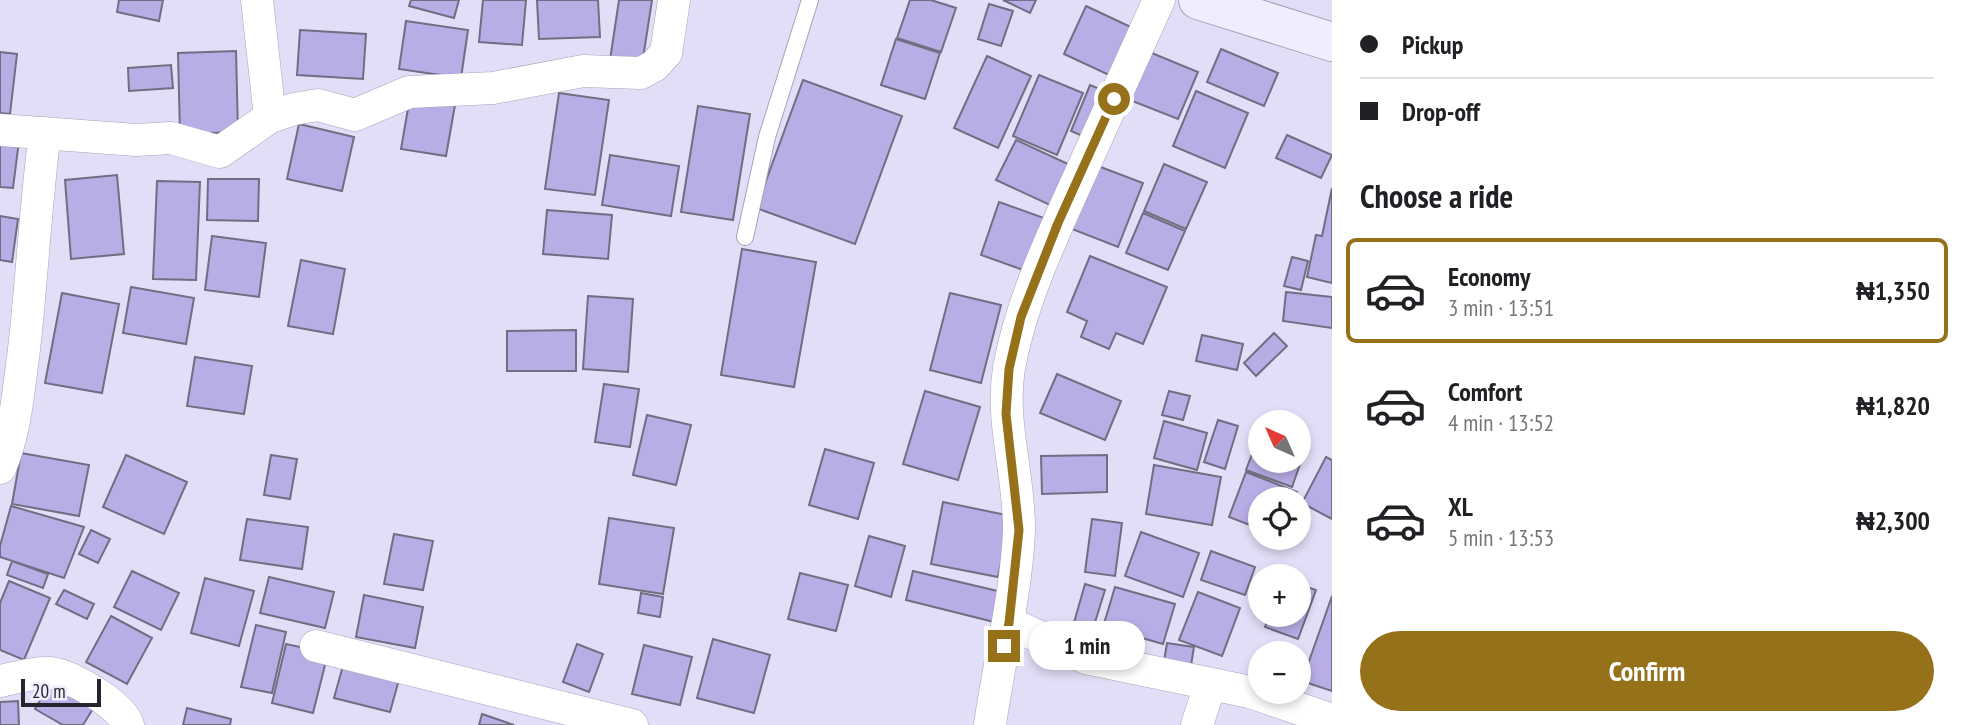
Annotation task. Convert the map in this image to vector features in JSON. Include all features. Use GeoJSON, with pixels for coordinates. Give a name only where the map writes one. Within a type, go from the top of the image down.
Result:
{"type":"FeatureCollection","features":[{"type":"Feature","properties":{"kind":"main road"},"geometry":{"type":"LineString","coordinates":[[1198,0],[1332,42]]}},
{"type":"Feature","properties":{"kind":"street"},"geometry":{"type":"LineString","coordinates":[[257,0],[270,117]]}},
{"type":"Feature","properties":{"kind":"street"},"geometry":{"type":"LineString","coordinates":[[0,130],[136,140],[171,138],[220,152],[270,117],[318,105],[355,115],[410,92],[493,88],[583,71],[641,73],[654,66],[666,53],[674,0]]}},
{"type":"Feature","properties":{"kind":"street"},"geometry":{"type":"LineString","coordinates":[[990,725],[998,668],[1009,623],[1019,530],[1006,414],[1009,369],[1018,330],[1058,223],[1159,0]]}},
{"type":"Feature","properties":{"kind":"street"},"geometry":{"type":"LineString","coordinates":[[0,468],[17,404],[30,306],[36,205],[45,133]]}},
{"type":"Feature","properties":{"kind":"street"},"geometry":{"type":"LineString","coordinates":[[1009,623],[1086,658],[1250,692],[1332,720]]}},
{"type":"Feature","properties":{"kind":"street"},"geometry":{"type":"LineString","coordinates":[[316,646],[632,725]]}},
{"type":"Feature","properties":{"kind":"street"},"geometry":{"type":"LineString","coordinates":[[0,681],[46,673],[59,674],[111,702],[127,719],[128,725]]}},
{"type":"Feature","properties":{"kind":"street"},"geometry":{"type":"LineString","coordinates":[[1197,725],[1210,685]]}},
{"type":"Feature","properties":{"kind":"lane"},"geometry":{"type":"LineString","coordinates":[[745,237],[767,137],[810,0]]}},
{"type":"Feature","properties":{"kind":"building"},"geometry":{"type":"Polygon","coordinates":[[[119,0],[163,0],[159,21],[117,12],[119,0]]]}},
{"type":"Feature","properties":{"kind":"building"},"geometry":{"type":"Polygon","coordinates":[[[411,0],[459,0],[454,18],[409,6],[411,0]]]}},
{"type":"Feature","properties":{"kind":"building"},"geometry":{"type":"Polygon","coordinates":[[[483,0],[526,0],[522,45],[479,42],[483,0]]]}},
{"type":"Feature","properties":{"kind":"building"},"geometry":{"type":"Polygon","coordinates":[[[537,0],[598,0],[600,37],[539,39],[537,0]]]}},
{"type":"Feature","properties":{"kind":"building"},"geometry":{"type":"Polygon","coordinates":[[[619,0],[652,0],[642,65],[610,60],[619,0]]]}},
{"type":"Feature","properties":{"kind":"building"},"geometry":{"type":"Polygon","coordinates":[[[910,0],[931,0],[956,8],[941,52],[897,38],[910,0]]]}},
{"type":"Feature","properties":{"kind":"building"},"geometry":{"type":"Polygon","coordinates":[[[1003,0],[1036,0],[1030,13],[1003,0]]]}},
{"type":"Feature","properties":{"kind":"building"},"geometry":{"type":"Polygon","coordinates":[[[989,4],[1013,11],[1001,46],[978,39],[989,4]]]}},
{"type":"Feature","properties":{"kind":"building"},"geometry":{"type":"Polygon","coordinates":[[[1086,6],[1133,28],[1111,76],[1064,54],[1086,6]]]}},
{"type":"Feature","properties":{"kind":"building"},"geometry":{"type":"Polygon","coordinates":[[[406,21],[468,30],[461,78],[399,69],[406,21]]]}},
{"type":"Feature","properties":{"kind":"building"},"geometry":{"type":"Polygon","coordinates":[[[300,30],[366,34],[363,79],[297,75],[300,30]]]}},
{"type":"Feature","properties":{"kind":"building"},"geometry":{"type":"Polygon","coordinates":[[[896,39],[940,53],[925,99],[881,85],[896,39]]]}},
{"type":"Feature","properties":{"kind":"building"},"geometry":{"type":"Polygon","coordinates":[[[1142,49],[1198,72],[1178,119],[1122,97],[1142,49]]]}},
{"type":"Feature","properties":{"kind":"building"},"geometry":{"type":"Polygon","coordinates":[[[1221,49],[1278,73],[1264,106],[1207,82],[1221,49]]]}},
{"type":"Feature","properties":{"kind":"building"},"geometry":{"type":"Polygon","coordinates":[[[236,51],[238,132],[180,134],[178,53],[236,51]]]}},
{"type":"Feature","properties":{"kind":"building"},"geometry":{"type":"Polygon","coordinates":[[[0,52],[17,54],[10,114],[0,113],[0,52]]]}},
{"type":"Feature","properties":{"kind":"building"},"geometry":{"type":"Polygon","coordinates":[[[987,56],[1031,76],[998,148],[954,128],[987,56]]]}},
{"type":"Feature","properties":{"kind":"building"},"geometry":{"type":"Polygon","coordinates":[[[171,65],[173,88],[129,91],[128,68],[171,65]]]}},
{"type":"Feature","properties":{"kind":"building"},"geometry":{"type":"Polygon","coordinates":[[[1039,75],[1083,93],[1057,155],[1013,136],[1039,75]]]}},
{"type":"Feature","properties":{"kind":"building"},"geometry":{"type":"Polygon","coordinates":[[[803,80],[902,116],[855,244],[756,208],[803,80]]]}},
{"type":"Feature","properties":{"kind":"building"},"geometry":{"type":"Polygon","coordinates":[[[1090,85],[1107,92],[1087,138],[1071,131],[1090,85]]]}},
{"type":"Feature","properties":{"kind":"building"},"geometry":{"type":"Polygon","coordinates":[[[1196,91],[1248,113],[1225,168],[1173,146],[1196,91]]]}},
{"type":"Feature","properties":{"kind":"building"},"geometry":{"type":"Polygon","coordinates":[[[559,93],[609,100],[595,195],[545,189],[559,93]]]}},
{"type":"Feature","properties":{"kind":"building"},"geometry":{"type":"Polygon","coordinates":[[[410,97],[455,105],[446,156],[401,149],[410,97]]]}},
{"type":"Feature","properties":{"kind":"building"},"geometry":{"type":"Polygon","coordinates":[[[698,106],[750,114],[733,220],[681,212],[698,106]]]}},
{"type":"Feature","properties":{"kind":"building"},"geometry":{"type":"Polygon","coordinates":[[[299,124],[354,137],[342,191],[287,179],[299,124]]]}},
{"type":"Feature","properties":{"kind":"building"},"geometry":{"type":"Polygon","coordinates":[[[1287,135],[1332,155],[1321,178],[1276,158],[1287,135]]]}},
{"type":"Feature","properties":{"kind":"building"},"geometry":{"type":"Polygon","coordinates":[[[0,139],[19,141],[13,188],[0,187],[0,139]]]}},
{"type":"Feature","properties":{"kind":"building"},"geometry":{"type":"Polygon","coordinates":[[[1016,140],[1068,164],[1050,205],[996,180],[1016,140]]]}},
{"type":"Feature","properties":{"kind":"building"},"geometry":{"type":"Polygon","coordinates":[[[610,155],[679,166],[671,216],[602,205],[610,155]]]}},
{"type":"Feature","properties":{"kind":"building"},"geometry":{"type":"Polygon","coordinates":[[[1164,164],[1207,182],[1186,229],[1144,211],[1164,164]]]}},
{"type":"Feature","properties":{"kind":"building"},"geometry":{"type":"Polygon","coordinates":[[[1098,166],[1143,183],[1118,247],[1072,229],[1098,166]]]}},
{"type":"Feature","properties":{"kind":"building"},"geometry":{"type":"Polygon","coordinates":[[[117,175],[124,254],[71,259],[65,180],[117,175]]]}},
{"type":"Feature","properties":{"kind":"building"},"geometry":{"type":"Polygon","coordinates":[[[208,179],[259,179],[258,221],[207,220],[208,179]]]}},
{"type":"Feature","properties":{"kind":"building"},"geometry":{"type":"Polygon","coordinates":[[[157,181],[200,182],[196,280],[153,279],[157,181]]]}},
{"type":"Feature","properties":{"kind":"building"},"geometry":{"type":"Polygon","coordinates":[[[1332,188],[1332,283],[1307,277],[1316,235],[1322,236],[1332,188]]]}},
{"type":"Feature","properties":{"kind":"building"},"geometry":{"type":"Polygon","coordinates":[[[999,202],[1044,218],[1026,271],[981,255],[999,202]]]}},
{"type":"Feature","properties":{"kind":"building"},"geometry":{"type":"Polygon","coordinates":[[[547,210],[612,215],[608,259],[543,254],[547,210]]]}},
{"type":"Feature","properties":{"kind":"building"},"geometry":{"type":"Polygon","coordinates":[[[1143,213],[1185,231],[1168,270],[1126,253],[1143,213]]]}},
{"type":"Feature","properties":{"kind":"building"},"geometry":{"type":"Polygon","coordinates":[[[0,216],[18,219],[12,262],[0,260],[0,216]]]}},
{"type":"Feature","properties":{"kind":"building"},"geometry":{"type":"Polygon","coordinates":[[[212,236],[266,243],[259,297],[205,290],[212,236]]]}},
{"type":"Feature","properties":{"kind":"building"},"geometry":{"type":"Polygon","coordinates":[[[742,249],[816,262],[794,387],[721,375],[742,249]]]}},
{"type":"Feature","properties":{"kind":"building"},"geometry":{"type":"Polygon","coordinates":[[[1090,256],[1167,287],[1143,344],[1116,333],[1109,349],[1081,337],[1087,321],[1067,312],[1090,256]]]}},
{"type":"Feature","properties":{"kind":"building"},"geometry":{"type":"Polygon","coordinates":[[[1292,257],[1308,261],[1301,290],[1284,286],[1292,257]]]}},
{"type":"Feature","properties":{"kind":"building"},"geometry":{"type":"Polygon","coordinates":[[[301,260],[345,269],[333,334],[288,326],[301,260]]]}},
{"type":"Feature","properties":{"kind":"building"},"geometry":{"type":"Polygon","coordinates":[[[131,287],[194,298],[186,344],[123,333],[131,287]]]}},
{"type":"Feature","properties":{"kind":"building"},"geometry":{"type":"Polygon","coordinates":[[[1286,292],[1332,297],[1332,328],[1283,321],[1286,292]]]}},
{"type":"Feature","properties":{"kind":"building"},"geometry":{"type":"Polygon","coordinates":[[[62,293],[119,304],[102,393],[45,383],[62,293]]]}},
{"type":"Feature","properties":{"kind":"building"},"geometry":{"type":"Polygon","coordinates":[[[950,293],[1001,305],[981,383],[930,370],[950,293]]]}},
{"type":"Feature","properties":{"kind":"building"},"geometry":{"type":"Polygon","coordinates":[[[588,296],[633,299],[628,372],[583,369],[588,296]]]}},
{"type":"Feature","properties":{"kind":"building"},"geometry":{"type":"Polygon","coordinates":[[[576,330],[576,371],[507,371],[507,331],[576,330]]]}},
{"type":"Feature","properties":{"kind":"building"},"geometry":{"type":"Polygon","coordinates":[[[1274,333],[1287,346],[1256,376],[1244,363],[1274,333]]]}},
{"type":"Feature","properties":{"kind":"building"},"geometry":{"type":"Polygon","coordinates":[[[1202,335],[1243,344],[1237,370],[1196,361],[1202,335]]]}},
{"type":"Feature","properties":{"kind":"building"},"geometry":{"type":"Polygon","coordinates":[[[195,357],[252,366],[244,414],[187,406],[195,357]]]}},
{"type":"Feature","properties":{"kind":"building"},"geometry":{"type":"Polygon","coordinates":[[[1057,374],[1121,401],[1105,440],[1040,413],[1057,374]]]}},
{"type":"Feature","properties":{"kind":"building"},"geometry":{"type":"Polygon","coordinates":[[[604,384],[639,389],[630,447],[595,442],[604,384]]]}},
{"type":"Feature","properties":{"kind":"building"},"geometry":{"type":"Polygon","coordinates":[[[925,391],[980,407],[958,480],[903,464],[925,391]]]}},
{"type":"Feature","properties":{"kind":"building"},"geometry":{"type":"Polygon","coordinates":[[[1169,391],[1190,396],[1183,420],[1162,415],[1169,391]]]}},
{"type":"Feature","properties":{"kind":"building"},"geometry":{"type":"Polygon","coordinates":[[[647,415],[691,425],[676,485],[633,475],[647,415]]]}},
{"type":"Feature","properties":{"kind":"building"},"geometry":{"type":"Polygon","coordinates":[[[1218,420],[1238,426],[1225,469],[1204,462],[1218,420]]]}},
{"type":"Feature","properties":{"kind":"building"},"geometry":{"type":"Polygon","coordinates":[[[1164,421],[1207,433],[1197,470],[1154,458],[1164,421]]]}},
{"type":"Feature","properties":{"kind":"building"},"geometry":{"type":"Polygon","coordinates":[[[825,449],[874,463],[858,519],[809,505],[825,449]]]}},
{"type":"Feature","properties":{"kind":"building"},"geometry":{"type":"Polygon","coordinates":[[[21,453],[89,465],[79,516],[12,504],[21,453]]]}},
{"type":"Feature","properties":{"kind":"building"},"geometry":{"type":"Polygon","coordinates":[[[126,455],[187,482],[164,534],[103,507],[126,455]]]}},
{"type":"Feature","properties":{"kind":"building"},"geometry":{"type":"Polygon","coordinates":[[[271,455],[297,459],[290,499],[264,495],[271,455]]]}},
{"type":"Feature","properties":{"kind":"building"},"geometry":{"type":"Polygon","coordinates":[[[1107,455],[1107,492],[1042,494],[1041,456],[1107,455]]]}},
{"type":"Feature","properties":{"kind":"building"},"geometry":{"type":"Polygon","coordinates":[[[1326,457],[1332,460],[1332,519],[1311,508],[1310,487],[1326,457]]]}},
{"type":"Feature","properties":{"kind":"building"},"geometry":{"type":"Polygon","coordinates":[[[1154,465],[1221,477],[1212,525],[1146,514],[1154,465]]]}},
{"type":"Feature","properties":{"kind":"building"},"geometry":{"type":"Polygon","coordinates":[[[1246,472],[1284,487],[1248,487],[1248,524],[1229,517],[1246,472]]]}},
{"type":"Feature","properties":{"kind":"building"},"geometry":{"type":"Polygon","coordinates":[[[1254,473],[1297,473],[1292,487],[1254,473]]]}},
{"type":"Feature","properties":{"kind":"building"},"geometry":{"type":"Polygon","coordinates":[[[943,502],[1011,516],[998,577],[931,564],[943,502]]]}},
{"type":"Feature","properties":{"kind":"building"},"geometry":{"type":"Polygon","coordinates":[[[11,506],[84,527],[64,578],[0,557],[0,546],[11,506]]]}},
{"type":"Feature","properties":{"kind":"building"},"geometry":{"type":"Polygon","coordinates":[[[609,518],[674,528],[663,594],[599,584],[609,518]]]}},
{"type":"Feature","properties":{"kind":"building"},"geometry":{"type":"Polygon","coordinates":[[[247,519],[308,527],[302,569],[240,560],[247,519]]]}},
{"type":"Feature","properties":{"kind":"building"},"geometry":{"type":"Polygon","coordinates":[[[1092,519],[1122,523],[1115,576],[1085,572],[1092,519]]]}},
{"type":"Feature","properties":{"kind":"building"},"geometry":{"type":"Polygon","coordinates":[[[91,530],[110,539],[98,563],[79,554],[91,530]]]}},
{"type":"Feature","properties":{"kind":"building"},"geometry":{"type":"Polygon","coordinates":[[[1141,532],[1199,553],[1183,597],[1125,576],[1141,532]]]}},
{"type":"Feature","properties":{"kind":"building"},"geometry":{"type":"Polygon","coordinates":[[[394,534],[433,541],[423,590],[384,584],[394,534]]]}},
{"type":"Feature","properties":{"kind":"building"},"geometry":{"type":"Polygon","coordinates":[[[869,536],[905,546],[891,597],[855,586],[869,536]]]}},
{"type":"Feature","properties":{"kind":"building"},"geometry":{"type":"Polygon","coordinates":[[[1211,551],[1248,564],[1248,587],[1245,595],[1201,580],[1211,551]]]}},
{"type":"Feature","properties":{"kind":"building"},"geometry":{"type":"Polygon","coordinates":[[[12,561],[48,574],[43,588],[7,575],[12,561]]]}},
{"type":"Feature","properties":{"kind":"building"},"geometry":{"type":"Polygon","coordinates":[[[132,571],[179,593],[161,630],[114,607],[132,571]]]}},
{"type":"Feature","properties":{"kind":"building"},"geometry":{"type":"Polygon","coordinates":[[[913,571],[1006,593],[998,623],[906,600],[913,571]]]}},
{"type":"Feature","properties":{"kind":"building"},"geometry":{"type":"Polygon","coordinates":[[[800,573],[848,585],[836,631],[788,619],[800,573]]]}},
{"type":"Feature","properties":{"kind":"building"},"geometry":{"type":"Polygon","coordinates":[[[269,577],[334,592],[325,628],[260,613],[269,577]]]}},
{"type":"Feature","properties":{"kind":"building"},"geometry":{"type":"Polygon","coordinates":[[[205,578],[254,591],[239,646],[191,633],[205,578]]]}},
{"type":"Feature","properties":{"kind":"building"},"geometry":{"type":"Polygon","coordinates":[[[9,581],[50,598],[24,660],[0,650],[0,603],[9,581]]]}},
{"type":"Feature","properties":{"kind":"building"},"geometry":{"type":"Polygon","coordinates":[[[1085,584],[1105,590],[1092,632],[1073,626],[1085,584]]]}},
{"type":"Feature","properties":{"kind":"building"},"geometry":{"type":"Polygon","coordinates":[[[1115,587],[1175,604],[1163,644],[1103,627],[1115,587]]]}},
{"type":"Feature","properties":{"kind":"building"},"geometry":{"type":"Polygon","coordinates":[[[1311,588],[1316,590],[1311,604],[1311,588]]]}},
{"type":"Feature","properties":{"kind":"building"},"geometry":{"type":"Polygon","coordinates":[[[64,590],[94,604],[87,619],[56,604],[64,590]]]}},
{"type":"Feature","properties":{"kind":"building"},"geometry":{"type":"Polygon","coordinates":[[[1198,592],[1240,608],[1222,656],[1179,640],[1198,592]]]}},
{"type":"Feature","properties":{"kind":"building"},"geometry":{"type":"Polygon","coordinates":[[[641,593],[663,597],[660,617],[638,613],[641,593]]]}},
{"type":"Feature","properties":{"kind":"building"},"geometry":{"type":"Polygon","coordinates":[[[364,595],[423,607],[415,648],[356,637],[364,595]]]}},
{"type":"Feature","properties":{"kind":"building"},"geometry":{"type":"Polygon","coordinates":[[[1332,596],[1332,691],[1311,684],[1311,656],[1332,596]]]}},
{"type":"Feature","properties":{"kind":"building"},"geometry":{"type":"Polygon","coordinates":[[[111,616],[152,638],[127,684],[86,662],[111,616]]]}},
{"type":"Feature","properties":{"kind":"building"},"geometry":{"type":"Polygon","coordinates":[[[256,625],[286,632],[272,693],[241,687],[256,625]]]}},
{"type":"Feature","properties":{"kind":"building"},"geometry":{"type":"Polygon","coordinates":[[[1265,627],[1302,627],[1298,639],[1265,627]]]}},
{"type":"Feature","properties":{"kind":"building"},"geometry":{"type":"Polygon","coordinates":[[[713,639],[770,655],[754,713],[697,698],[713,639]]]}},
{"type":"Feature","properties":{"kind":"building"},"geometry":{"type":"Polygon","coordinates":[[[1167,643],[1194,647],[1191,665],[1164,661],[1167,643]]]}},
{"type":"Feature","properties":{"kind":"building"},"geometry":{"type":"Polygon","coordinates":[[[286,644],[328,653],[313,713],[272,703],[286,644]]]}},
{"type":"Feature","properties":{"kind":"building"},"geometry":{"type":"Polygon","coordinates":[[[577,644],[603,654],[589,692],[563,682],[577,644]]]}},
{"type":"Feature","properties":{"kind":"building"},"geometry":{"type":"Polygon","coordinates":[[[644,645],[692,657],[680,705],[632,694],[644,645]]]}},
{"type":"Feature","properties":{"kind":"building"},"geometry":{"type":"Polygon","coordinates":[[[344,662],[400,676],[390,712],[334,698],[344,662]]]}},
{"type":"Feature","properties":{"kind":"building"},"geometry":{"type":"Polygon","coordinates":[[[54,677],[97,702],[83,725],[63,725],[35,709],[54,677]]]}},
{"type":"Feature","properties":{"kind":"building"},"geometry":{"type":"Polygon","coordinates":[[[18,701],[19,725],[0,725],[0,702],[18,701]]]}},
{"type":"Feature","properties":{"kind":"building"},"geometry":{"type":"Polygon","coordinates":[[[187,708],[231,719],[230,725],[183,725],[187,708]]]}},
{"type":"Feature","properties":{"kind":"building"},"geometry":{"type":"Polygon","coordinates":[[[482,714],[514,725],[479,725],[482,714]]]}},
{"type":"Feature","properties":{"kind":"route"},"geometry":{"type":"LineString","coordinates":[[1004,646],[1019,530],[1006,414],[1009,369],[1021,317],[1058,223],[1114,99]]}}]}
